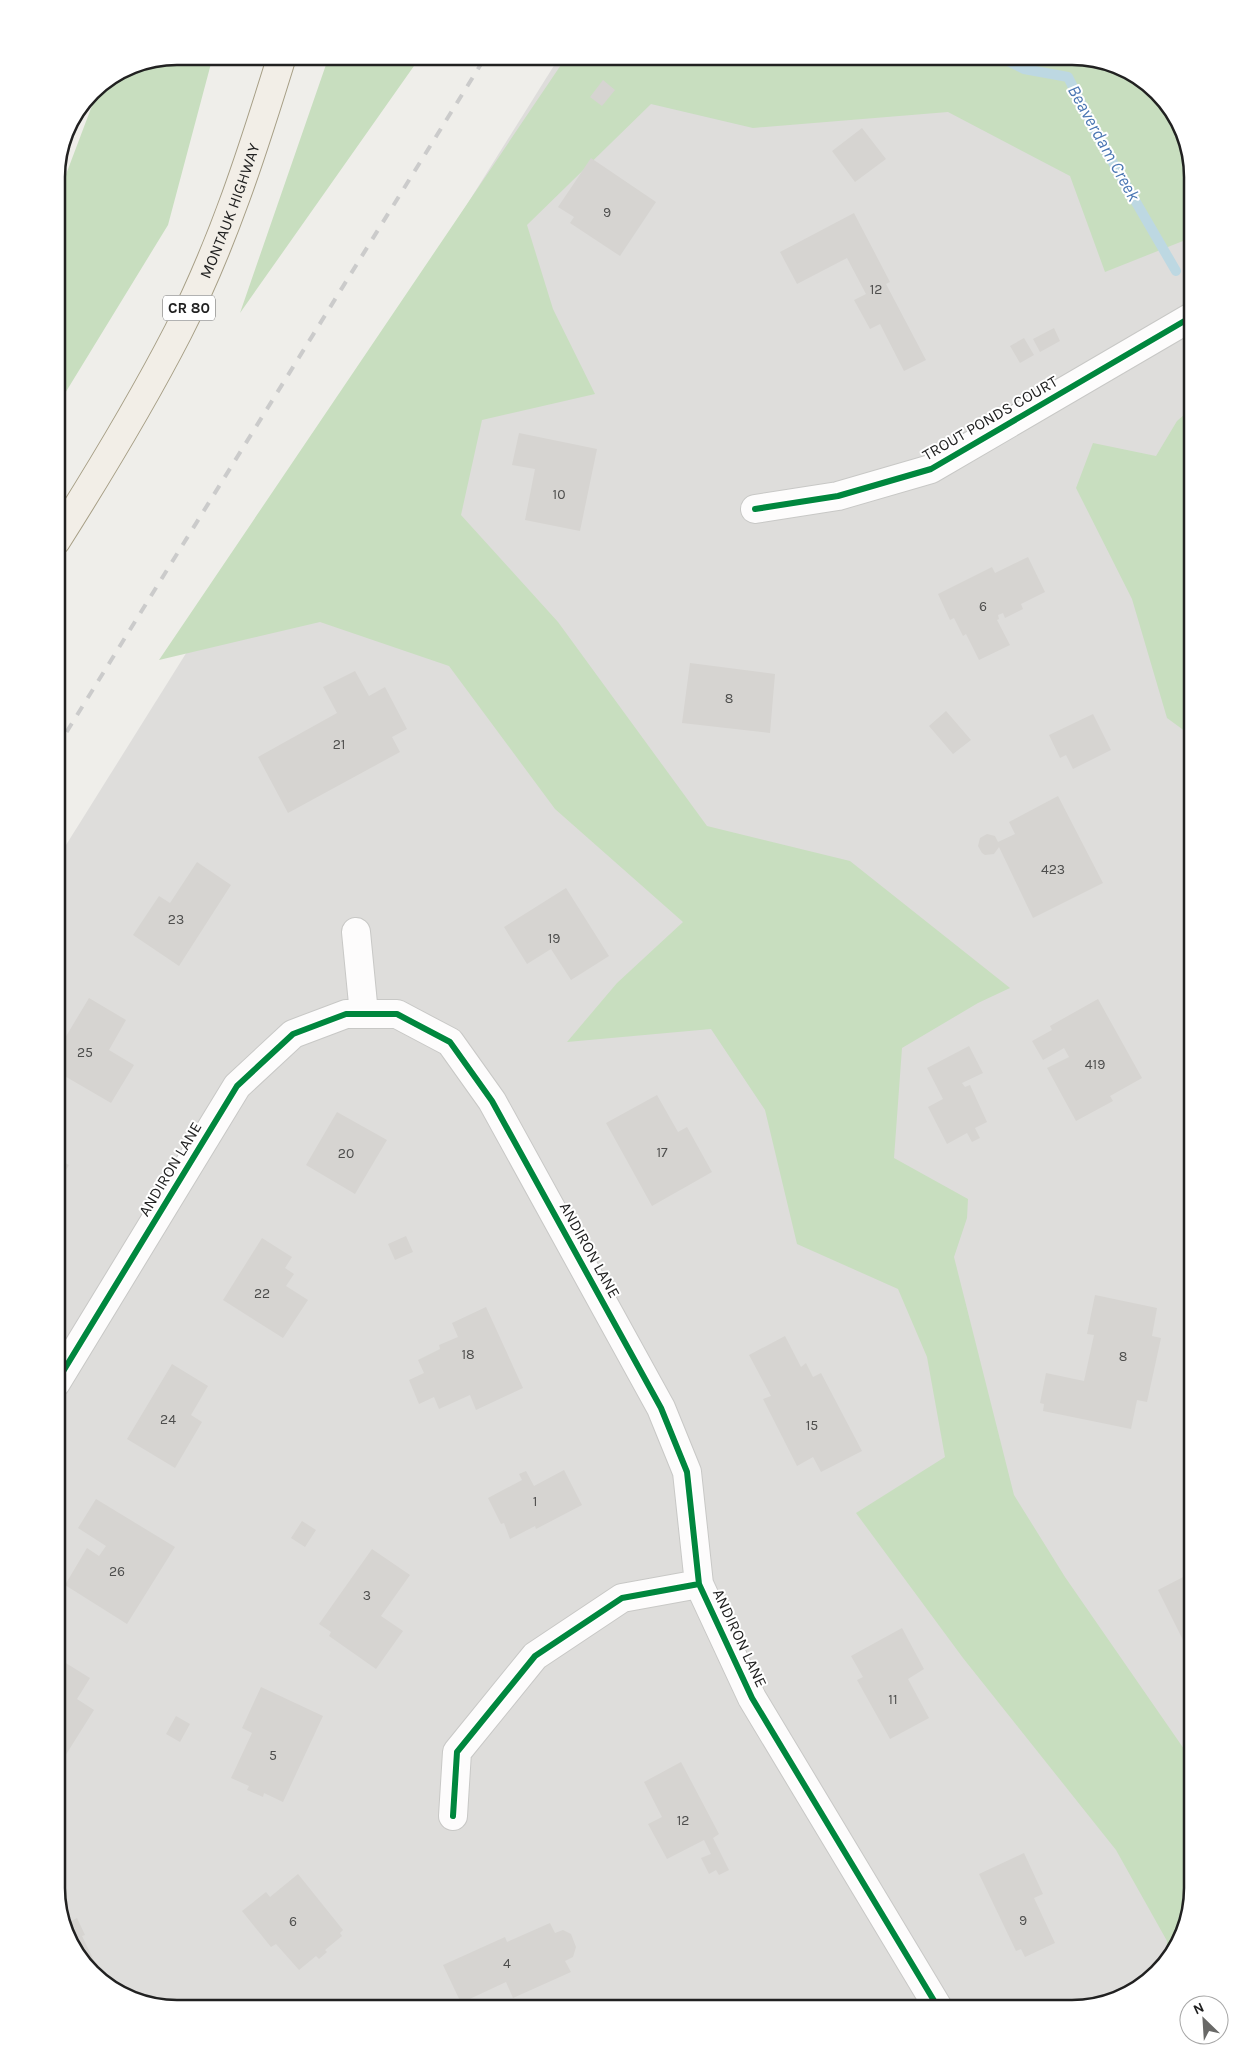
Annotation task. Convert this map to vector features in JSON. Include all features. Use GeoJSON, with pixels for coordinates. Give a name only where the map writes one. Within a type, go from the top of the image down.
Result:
{"type":"FeatureCollection","features":[{"type":"Feature","properties":{"kind":"main road","name":"MONTAUK HIGHWAY"},"geometry":{"type":"LineString","coordinates":[[65,527],[104,464],[182,322],[239,189],[279,65]]}},
{"type":"Feature","properties":{"kind":"street","name":"TROUT PONDS COURT"},"geometry":{"type":"LineString","coordinates":[[755,509],[838,496],[931,469],[1184,321]]}},
{"type":"Feature","properties":{"kind":"street"},"geometry":{"type":"LineString","coordinates":[[356,932],[364,1014]]}},
{"type":"Feature","properties":{"kind":"street","name":"ANDIRON LANE"},"geometry":{"type":"LineString","coordinates":[[65,1368],[237,1086],[292,1034],[346,1014],[396,1014],[450,1042],[492,1101],[661,1408],[687,1472],[699,1584],[752,1698],[934,2000]]}},
{"type":"Feature","properties":{"kind":"street"},"geometry":{"type":"LineString","coordinates":[[453,1816],[457,1752],[535,1656],[622,1598],[699,1584]]}},
{"type":"Feature","properties":{"kind":"shaded area"},"geometry":{"type":"Polygon","coordinates":[[[554,65],[1079,65],[1094,67],[1122,77],[1146,93],[1156,103],[1172,127],[1178,141],[1184,170],[1184,1888],[1183,1903],[1175,1931],[1161,1956],[1151,1967],[1134,1981],[1108,1994],[1072,2000],[170,2000],[155,1998],[127,1988],[103,1972],[93,1962],[77,1938],[71,1924],[65,1888],[65,847],[554,65]]]}},
{"type":"Feature","properties":{"kind":"green space"},"geometry":{"type":"Polygon","coordinates":[[[211,65],[168,225],[65,393],[65,177],[93,103],[109,88],[127,77],[155,67],[211,65]]]}},
{"type":"Feature","properties":{"kind":"green space"},"geometry":{"type":"Polygon","coordinates":[[[326,65],[415,65],[240,313],[326,65]]]}},
{"type":"Feature","properties":{"kind":"green space"},"geometry":{"type":"Polygon","coordinates":[[[561,65],[1079,65],[1094,67],[1122,77],[1146,93],[1156,103],[1172,127],[1182,155],[1184,170],[1184,241],[1105,272],[1070,176],[948,112],[753,128],[651,104],[527,225],[553,309],[595,394],[482,420],[461,515],[558,622],[707,826],[850,861],[1010,988],[978,1003],[902,1048],[894,1158],[968,1199],[967,1218],[954,1257],[1014,1495],[1065,1577],[1184,1749],[1183,1903],[1175,1931],[1167,1947],[1167,1941],[1116,1850],[963,1658],[856,1513],[945,1457],[927,1357],[898,1289],[797,1244],[765,1110],[711,1029],[567,1042],[617,983],[683,922],[555,809],[449,666],[320,622],[159,660],[561,65]]]}},
{"type":"Feature","properties":{"kind":"green space"},"geometry":{"type":"Polygon","coordinates":[[[1184,415],[1184,730],[1167,718],[1132,599],[1076,488],[1093,443],[1156,456],[1177,421],[1184,415]]]}},
{"type":"Feature","properties":{"kind":"building"},"geometry":{"type":"Polygon","coordinates":[[[603,80],[615,90],[602,106],[590,97],[603,80]]]}},
{"type":"Feature","properties":{"kind":"building"},"geometry":{"type":"Polygon","coordinates":[[[862,128],[886,159],[855,182],[832,151],[862,128]]]}},
{"type":"Feature","properties":{"kind":"building"},"geometry":{"type":"Polygon","coordinates":[[[591,158],[656,202],[620,256],[570,223],[574,217],[558,207],[591,158]]]}},
{"type":"Feature","properties":{"kind":"building"},"geometry":{"type":"Polygon","coordinates":[[[854,213],[890,282],[886,284],[926,360],[904,371],[880,324],[870,329],[854,300],[866,294],[847,258],[797,284],[780,252],[854,213]]]}},
{"type":"Feature","properties":{"kind":"building"},"geometry":{"type":"Polygon","coordinates":[[[1054,328],[1060,341],[1040,352],[1033,339],[1054,328]]]}},
{"type":"Feature","properties":{"kind":"building"},"geometry":{"type":"Polygon","coordinates":[[[1024,338],[1034,355],[1020,363],[1010,346],[1024,338]]]}},
{"type":"Feature","properties":{"kind":"building"},"geometry":{"type":"Polygon","coordinates":[[[519,433],[597,449],[580,531],[525,520],[535,469],[512,465],[519,433]]]}},
{"type":"Feature","properties":{"kind":"building"},"geometry":{"type":"Polygon","coordinates":[[[1028,557],[1045,592],[1021,604],[1023,609],[1005,618],[1003,613],[998,615],[999,619],[997,620],[1010,645],[979,660],[966,634],[963,636],[954,618],[950,620],[938,594],[992,567],[995,573],[1028,557]]]}},
{"type":"Feature","properties":{"kind":"building"},"geometry":{"type":"Polygon","coordinates":[[[690,663],[775,674],[770,733],[682,723],[690,663]]]}},
{"type":"Feature","properties":{"kind":"building"},"geometry":{"type":"Polygon","coordinates":[[[355,671],[369,696],[385,687],[407,729],[392,737],[400,752],[288,813],[258,757],[337,713],[323,687],[355,671]]]}},
{"type":"Feature","properties":{"kind":"building"},"geometry":{"type":"Polygon","coordinates":[[[946,711],[971,740],[953,754],[929,726],[946,711]]]}},
{"type":"Feature","properties":{"kind":"building"},"geometry":{"type":"Polygon","coordinates":[[[1093,714],[1111,750],[1073,769],[1066,755],[1060,758],[1049,735],[1093,714]]]}},
{"type":"Feature","properties":{"kind":"building"},"geometry":{"type":"Polygon","coordinates":[[[1058,796],[1103,883],[1033,918],[999,847],[994,854],[985,855],[978,846],[980,838],[987,834],[995,836],[998,842],[1015,834],[1009,822],[1058,796]]]}},
{"type":"Feature","properties":{"kind":"building"},"geometry":{"type":"Polygon","coordinates":[[[197,862],[231,885],[179,966],[133,935],[159,896],[170,903],[197,862]]]}},
{"type":"Feature","properties":{"kind":"building"},"geometry":{"type":"Polygon","coordinates":[[[566,888],[609,956],[571,980],[551,949],[527,964],[504,927],[566,888]]]}},
{"type":"Feature","properties":{"kind":"building"},"geometry":{"type":"Polygon","coordinates":[[[89,998],[126,1020],[109,1050],[134,1065],[111,1103],[65,1076],[65,1038],[89,998]]]}},
{"type":"Feature","properties":{"kind":"building"},"geometry":{"type":"Polygon","coordinates":[[[1098,999],[1142,1078],[1110,1096],[1113,1101],[1076,1121],[1047,1068],[1069,1057],[1064,1048],[1043,1060],[1032,1041],[1052,1030],[1050,1026],[1098,999]]]}},
{"type":"Feature","properties":{"kind":"building"},"geometry":{"type":"Polygon","coordinates":[[[969,1046],[983,1073],[962,1083],[965,1087],[970,1085],[987,1122],[975,1128],[980,1138],[972,1142],[967,1133],[947,1144],[928,1107],[943,1099],[927,1068],[969,1046]]]}},
{"type":"Feature","properties":{"kind":"building"},"geometry":{"type":"Polygon","coordinates":[[[657,1095],[678,1132],[687,1127],[712,1172],[652,1206],[606,1123],[657,1095]]]}},
{"type":"Feature","properties":{"kind":"building"},"geometry":{"type":"Polygon","coordinates":[[[337,1112],[387,1140],[355,1194],[306,1165],[337,1112]]]}},
{"type":"Feature","properties":{"kind":"building"},"geometry":{"type":"Polygon","coordinates":[[[65,1163],[69,1165],[65,1172],[65,1163]]]}},
{"type":"Feature","properties":{"kind":"building"},"geometry":{"type":"Polygon","coordinates":[[[406,1236],[413,1252],[395,1260],[388,1244],[406,1236]]]}},
{"type":"Feature","properties":{"kind":"building"},"geometry":{"type":"Polygon","coordinates":[[[262,1238],[292,1257],[285,1268],[294,1274],[286,1286],[308,1300],[283,1338],[223,1300],[262,1238]]]}},
{"type":"Feature","properties":{"kind":"building"},"geometry":{"type":"Polygon","coordinates":[[[1095,1295],[1157,1308],[1152,1336],[1161,1338],[1147,1402],[1137,1400],[1131,1429],[1043,1411],[1044,1404],[1040,1403],[1046,1373],[1084,1381],[1094,1335],[1087,1334],[1095,1295]]]}},
{"type":"Feature","properties":{"kind":"building"},"geometry":{"type":"Polygon","coordinates":[[[486,1307],[523,1388],[476,1410],[470,1395],[439,1409],[434,1397],[419,1404],[409,1380],[424,1373],[418,1360],[440,1349],[439,1345],[458,1337],[452,1323],[486,1307]]]}},
{"type":"Feature","properties":{"kind":"building"},"geometry":{"type":"Polygon","coordinates":[[[785,1336],[801,1367],[806,1363],[813,1377],[821,1373],[862,1451],[821,1472],[813,1457],[797,1466],[763,1399],[771,1396],[749,1355],[785,1336]]]}},
{"type":"Feature","properties":{"kind":"building"},"geometry":{"type":"Polygon","coordinates":[[[172,1364],[208,1386],[191,1415],[202,1422],[175,1468],[127,1439],[172,1364]]]}},
{"type":"Feature","properties":{"kind":"building"},"geometry":{"type":"Polygon","coordinates":[[[564,1470],[582,1505],[536,1529],[535,1526],[510,1539],[504,1523],[501,1524],[488,1498],[522,1480],[519,1474],[526,1471],[534,1486],[564,1470]]]}},
{"type":"Feature","properties":{"kind":"building"},"geometry":{"type":"Polygon","coordinates":[[[96,1499],[175,1547],[127,1624],[65,1585],[87,1548],[99,1556],[106,1546],[78,1528],[96,1499]]]}},
{"type":"Feature","properties":{"kind":"building"},"geometry":{"type":"Polygon","coordinates":[[[302,1521],[316,1530],[305,1547],[291,1538],[302,1521]]]}},
{"type":"Feature","properties":{"kind":"building"},"geometry":{"type":"Polygon","coordinates":[[[372,1549],[410,1575],[381,1616],[403,1631],[376,1669],[329,1636],[331,1632],[319,1624],[372,1549]]]}},
{"type":"Feature","properties":{"kind":"building"},"geometry":{"type":"Polygon","coordinates":[[[1184,1577],[1184,1642],[1158,1590],[1184,1577]]]}},
{"type":"Feature","properties":{"kind":"building"},"geometry":{"type":"Polygon","coordinates":[[[902,1628],[924,1669],[908,1679],[929,1718],[890,1739],[857,1680],[863,1677],[851,1656],[902,1628]]]}},
{"type":"Feature","properties":{"kind":"building"},"geometry":{"type":"Polygon","coordinates":[[[65,1663],[90,1678],[77,1699],[94,1710],[65,1756],[65,1663]]]}},
{"type":"Feature","properties":{"kind":"building"},"geometry":{"type":"Polygon","coordinates":[[[261,1687],[323,1716],[283,1802],[264,1793],[263,1797],[247,1790],[249,1786],[231,1778],[252,1733],[242,1728],[261,1687]]]}},
{"type":"Feature","properties":{"kind":"building"},"geometry":{"type":"Polygon","coordinates":[[[176,1716],[190,1724],[180,1742],[166,1734],[176,1716]]]}},
{"type":"Feature","properties":{"kind":"building"},"geometry":{"type":"Polygon","coordinates":[[[681,1762],[719,1834],[713,1838],[729,1870],[719,1875],[716,1870],[709,1874],[701,1858],[711,1854],[704,1840],[667,1859],[648,1824],[662,1817],[644,1782],[681,1762]]]}},
{"type":"Feature","properties":{"kind":"building"},"geometry":{"type":"Polygon","coordinates":[[[1024,1853],[1043,1894],[1034,1898],[1055,1943],[1025,1957],[1021,1949],[1016,1951],[979,1874],[1024,1853]]]}},
{"type":"Feature","properties":{"kind":"building"},"geometry":{"type":"Polygon","coordinates":[[[298,1874],[343,1930],[340,1933],[342,1936],[325,1950],[327,1952],[319,1959],[316,1956],[299,1970],[276,1944],[271,1947],[242,1911],[266,1892],[270,1897],[298,1874]]]}},
{"type":"Feature","properties":{"kind":"building"},"geometry":{"type":"Polygon","coordinates":[[[77,1918],[85,1935],[82,1936],[96,1965],[84,1950],[70,1921],[77,1918]]]}},
{"type":"Feature","properties":{"kind":"building"},"geometry":{"type":"Polygon","coordinates":[[[550,1923],[555,1933],[563,1930],[571,1934],[576,1947],[573,1957],[565,1961],[571,1972],[513,1998],[506,1982],[467,2000],[460,2000],[443,1965],[505,1937],[507,1942],[550,1923]]]}},
{"type":"Feature","properties":{"kind":"waterway","name":"Beaverdam Creek"},"geometry":{"type":"LineString","coordinates":[[1016,65],[1024,69],[1068,77],[1097,135],[1176,271]]}},
{"type":"Feature","properties":{"kind":"railway"},"geometry":{"type":"LineString","coordinates":[[65,734],[480,65]]}},
{"type":"Feature","properties":{"kind":"cycle path"},"geometry":{"type":"LineString","coordinates":[[755,509],[838,496],[931,469],[1184,321]]}},
{"type":"Feature","properties":{"kind":"cycle path"},"geometry":{"type":"LineString","coordinates":[[65,1368],[237,1086],[293,1034],[346,1014],[397,1014],[450,1042],[492,1101],[661,1408],[687,1472],[699,1584],[752,1698],[934,2000]]}},
{"type":"Feature","properties":{"kind":"cycle path"},"geometry":{"type":"LineString","coordinates":[[453,1816],[457,1752],[535,1656],[622,1598],[699,1584]]}}]}
